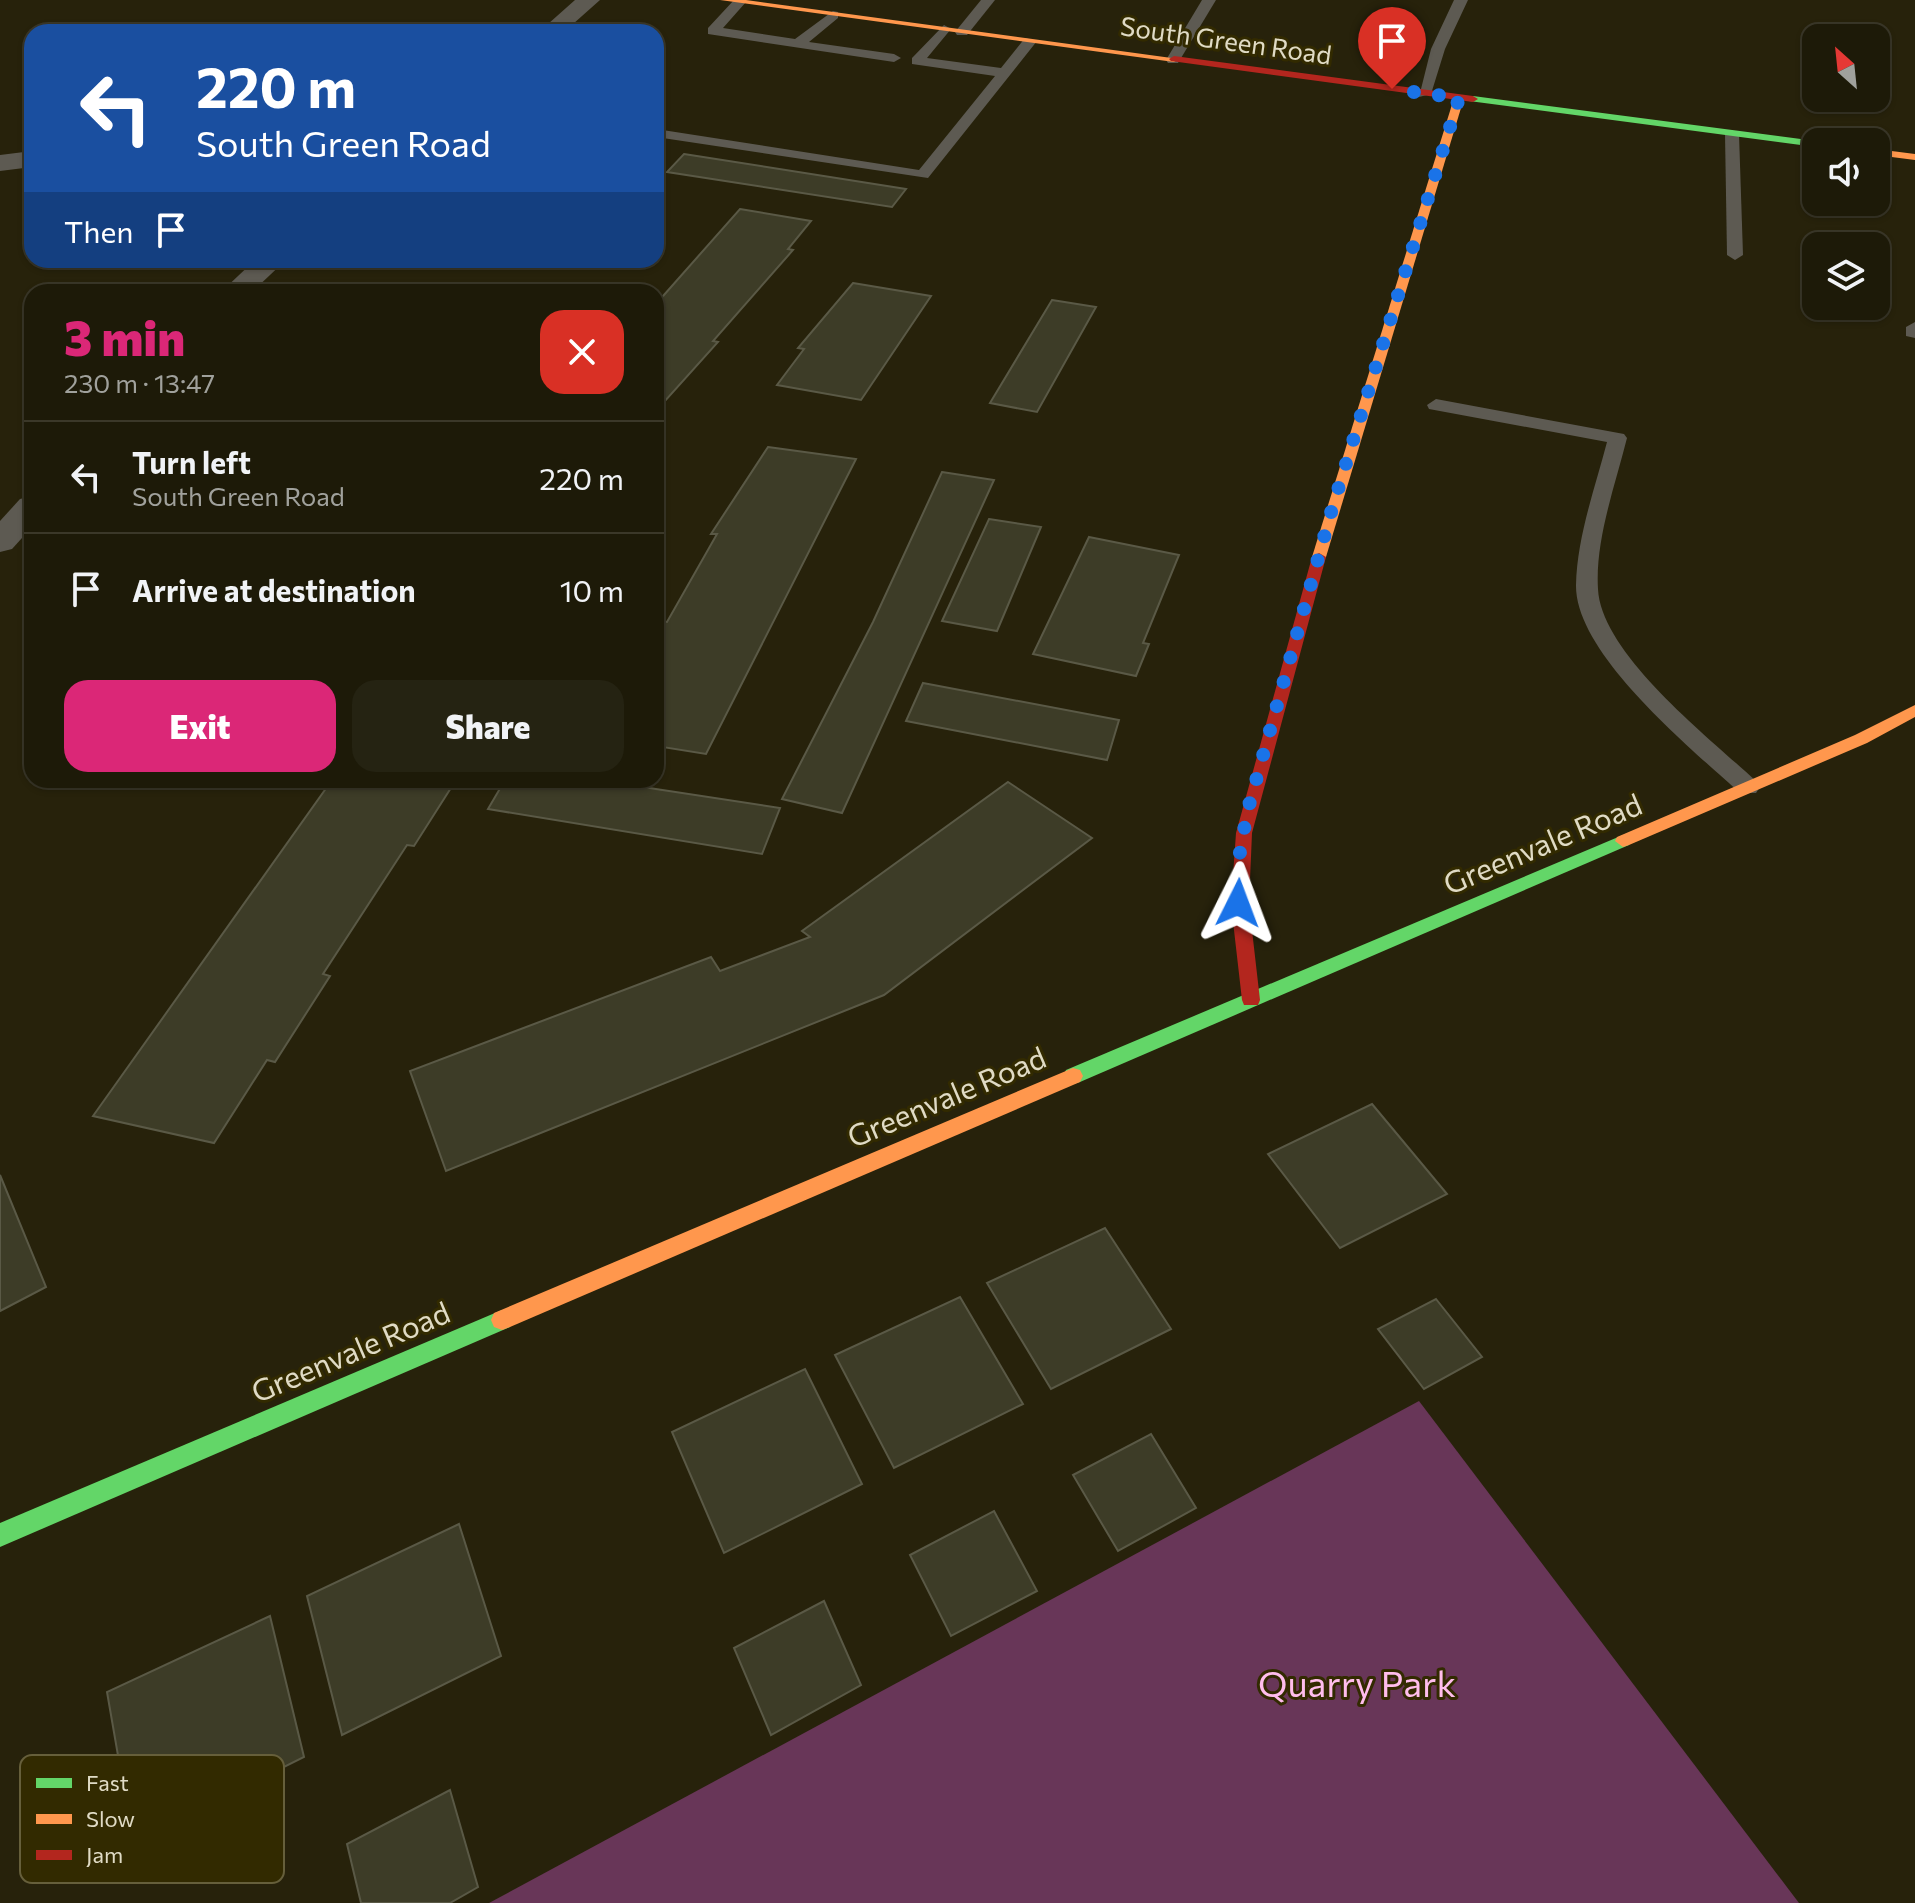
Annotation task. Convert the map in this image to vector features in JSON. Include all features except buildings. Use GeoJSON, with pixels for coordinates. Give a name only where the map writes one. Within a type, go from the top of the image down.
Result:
{"type":"FeatureCollection","features":[{"type":"Feature","properties":{"kind":"street"},"geometry":{"type":"LineString","coordinates":[[560,24],[589,0]]}},
{"type":"Feature","properties":{"kind":"street","name":"South Green Road"},"geometry":{"type":"LineString","coordinates":[[732,1],[1802,142]]}},
{"type":"Feature","properties":{"kind":"street"},"geometry":{"type":"LineString","coordinates":[[1251,1000],[1238,903],[1240,851],[1248,809],[1332,509],[1459,98]]}},
{"type":"Feature","properties":{"kind":"street"},"geometry":{"type":"LineString","coordinates":[[1890,154],[1915,157]]}},
{"type":"Feature","properties":{"kind":"street"},"geometry":{"type":"LineString","coordinates":[[0,163],[24,160]]}},
{"type":"Feature","properties":{"kind":"street"},"geometry":{"type":"LineString","coordinates":[[244,284],[263,268]]}},
{"type":"Feature","properties":{"kind":"street"},"geometry":{"type":"LineString","coordinates":[[0,542],[24,515]]}},
{"type":"Feature","properties":{"kind":"street","name":"Greenvale Road"},"geometry":{"type":"LineString","coordinates":[[0,1535],[1861,739],[1915,710]]}},
{"type":"Feature","properties":{"kind":"lane"},"geometry":{"type":"LineString","coordinates":[[988,0],[917,61],[1005,73]]}},
{"type":"Feature","properties":{"kind":"lane"},"geometry":{"type":"LineString","coordinates":[[1173,60],[1209,0]]}},
{"type":"Feature","properties":{"kind":"lane"},"geometry":{"type":"LineString","coordinates":[[1424,94],[1438,49],[1461,0]]}},
{"type":"Feature","properties":{"kind":"lane"},"geometry":{"type":"LineString","coordinates":[[732,1],[713,31],[894,58]]}},
{"type":"Feature","properties":{"kind":"lane"},"geometry":{"type":"LineString","coordinates":[[798,44],[833,15]]}},
{"type":"Feature","properties":{"kind":"lane"},"geometry":{"type":"LineString","coordinates":[[664,134],[923,175],[1030,41]]}},
{"type":"Feature","properties":{"kind":"lane"},"geometry":{"type":"LineString","coordinates":[[1732,134],[1735,255]]}},
{"type":"Feature","properties":{"kind":"lane"},"geometry":{"type":"LineString","coordinates":[[1436,405],[1617,438],[1592,553],[1587,598],[1620,664],[1748,787]]}},
{"type":"Feature","properties":{"kind":"green space","name":"Quarry Park"},"geometry":{"type":"Polygon","coordinates":[[[1419,1401],[1799,1903],[489,1903],[1419,1401]]]}},
{"type":"Feature","properties":{"kind":"traffic: fast"},"geometry":{"type":"LineString","coordinates":[[1473,99],[1802,142]]}},
{"type":"Feature","properties":{"kind":"traffic: fast"},"geometry":{"type":"LineString","coordinates":[[1073,1076],[1623,841]]}},
{"type":"Feature","properties":{"kind":"traffic: fast"},"geometry":{"type":"LineString","coordinates":[[0,1535],[502,1320]]}},
{"type":"Feature","properties":{"kind":"traffic: slow"},"geometry":{"type":"LineString","coordinates":[[725,0],[1174,59]]}},
{"type":"Feature","properties":{"kind":"traffic: slow"},"geometry":{"type":"LineString","coordinates":[[1319,557],[1459,98]]}},
{"type":"Feature","properties":{"kind":"traffic: slow"},"geometry":{"type":"LineString","coordinates":[[1890,154],[1915,157]]}},
{"type":"Feature","properties":{"kind":"traffic: slow"},"geometry":{"type":"LineString","coordinates":[[1623,841],[1861,739],[1915,710]]}},
{"type":"Feature","properties":{"kind":"traffic: slow"},"geometry":{"type":"LineString","coordinates":[[502,1320],[1073,1076]]}},
{"type":"Feature","properties":{"kind":"traffic: jam"},"geometry":{"type":"LineString","coordinates":[[1174,59],[1473,99]]}},
{"type":"Feature","properties":{"kind":"traffic: jam"},"geometry":{"type":"LineString","coordinates":[[1251,1000],[1240,904],[1244,833],[1319,557]]}},
{"type":"Feature","properties":{"kind":"route"},"geometry":{"type":"LineString","coordinates":[[1238,903],[1240,851],[1248,809],[1332,509],[1459,98],[1392,89]]}}]}
